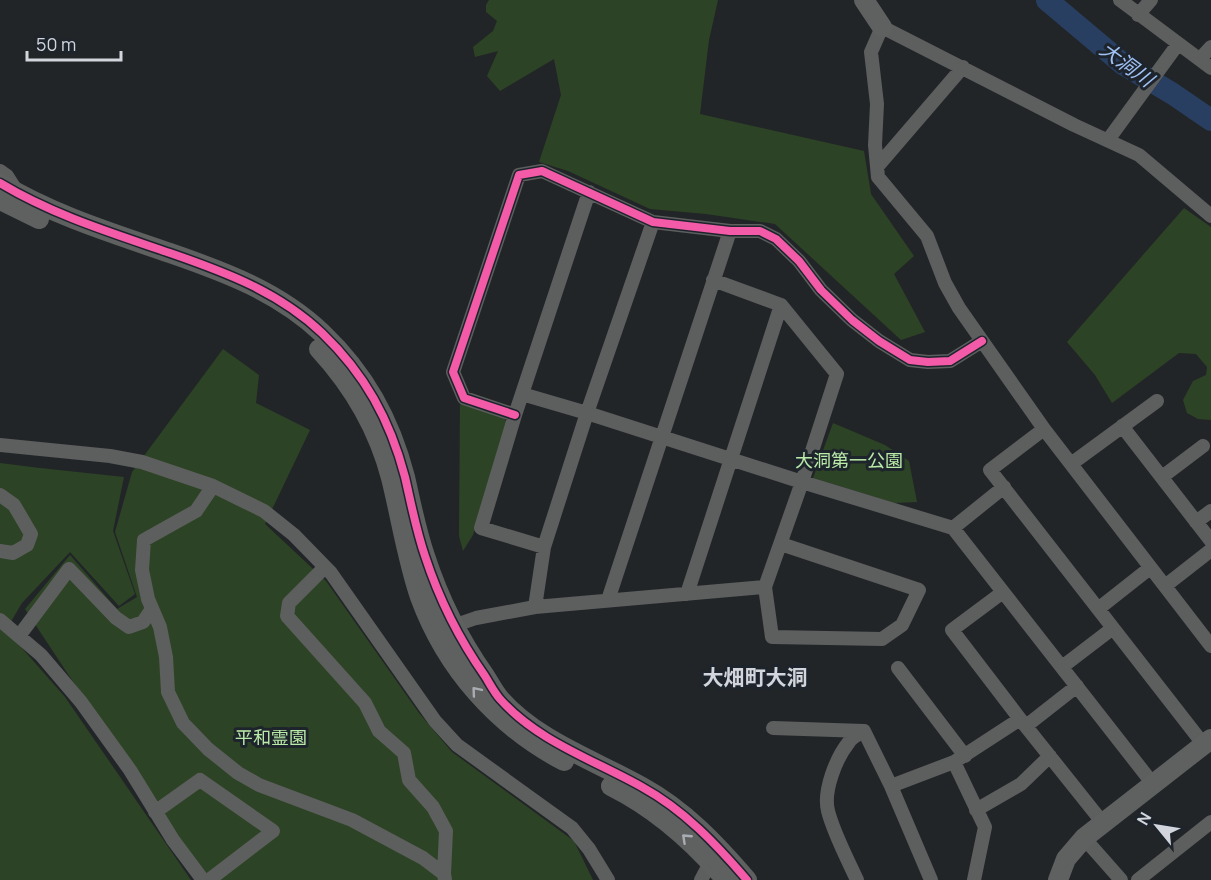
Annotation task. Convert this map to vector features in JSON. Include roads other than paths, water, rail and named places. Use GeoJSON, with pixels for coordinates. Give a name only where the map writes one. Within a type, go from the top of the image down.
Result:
{"type":"FeatureCollection","features":[{"type":"Feature","properties":{"kind":"street"},"geometry":{"type":"LineString","coordinates":[[864,0],[882,27],[1139,155],[1211,216]]}},
{"type":"Feature","properties":{"kind":"street"},"geometry":{"type":"LineString","coordinates":[[1120,0],[1205,64],[1211,47]]}},
{"type":"Feature","properties":{"kind":"street"},"geometry":{"type":"LineString","coordinates":[[1138,15],[1151,0]]}},
{"type":"Feature","properties":{"kind":"street"},"geometry":{"type":"LineString","coordinates":[[882,27],[871,52],[877,104],[874,145],[878,177],[927,236],[945,283],[959,308],[1044,429],[1211,646]]}},
{"type":"Feature","properties":{"kind":"street"},"geometry":{"type":"LineString","coordinates":[[1108,140],[1178,44]]}},
{"type":"Feature","properties":{"kind":"street"},"geometry":{"type":"LineString","coordinates":[[877,167],[963,67]]}},
{"type":"Feature","properties":{"kind":"street"},"geometry":{"type":"LineString","coordinates":[[0,171],[7,176],[4,196],[35,217],[240,292],[307,335],[351,388],[369,418],[391,477],[420,596],[444,629],[474,661],[500,698],[524,721],[557,743],[644,788],[678,810],[721,851],[747,880]]}},
{"type":"Feature","properties":{"kind":"street"},"geometry":{"type":"LineString","coordinates":[[515,415],[464,398],[453,372],[519,176],[542,171],[653,222],[730,231],[760,231],[776,239],[799,261],[821,290],[852,320],[879,341],[910,360],[950,362],[982,341]]}},
{"type":"Feature","properties":{"kind":"street"},"geometry":{"type":"LineString","coordinates":[[544,547],[481,528],[515,415],[589,192]]}},
{"type":"Feature","properties":{"kind":"street"},"geometry":{"type":"LineString","coordinates":[[535,607],[544,547],[587,413],[653,222]]}},
{"type":"Feature","properties":{"kind":"street"},"geometry":{"type":"LineString","coordinates":[[608,600],[730,231]]}},
{"type":"Feature","properties":{"kind":"street"},"geometry":{"type":"LineString","coordinates":[[713,280],[781,305],[837,374],[765,587],[772,637],[882,639],[902,626],[919,590],[781,544]]}},
{"type":"Feature","properties":{"kind":"street"},"geometry":{"type":"LineString","coordinates":[[687,594],[781,305]]}},
{"type":"Feature","properties":{"kind":"street"},"geometry":{"type":"LineString","coordinates":[[522,394],[953,528],[1154,784]]}},
{"type":"Feature","properties":{"kind":"street"},"geometry":{"type":"LineString","coordinates":[[1071,464],[1157,401]]}},
{"type":"Feature","properties":{"kind":"street"},"geometry":{"type":"LineString","coordinates":[[1122,426],[1211,541]]}},
{"type":"Feature","properties":{"kind":"street"},"geometry":{"type":"LineString","coordinates":[[1044,429],[990,471],[1113,628],[1208,742],[1084,838],[1066,859],[1058,880]]}},
{"type":"Feature","properties":{"kind":"street"},"geometry":{"type":"LineString","coordinates":[[0,445],[99,454],[142,462],[213,486],[264,511],[294,535],[331,573],[435,721],[457,745],[572,828],[589,849],[608,880]]}},
{"type":"Feature","properties":{"kind":"street"},"geometry":{"type":"LineString","coordinates":[[1162,477],[1203,446]]}},
{"type":"Feature","properties":{"kind":"street"},"geometry":{"type":"LineString","coordinates":[[213,486],[196,511],[144,540],[142,570],[148,599],[160,627],[166,657],[168,692],[183,723],[208,749],[237,773],[259,785],[352,820],[423,858],[445,877]]}},
{"type":"Feature","properties":{"kind":"street"},"geometry":{"type":"LineString","coordinates":[[953,528],[1004,487]]}},
{"type":"Feature","properties":{"kind":"street"},"geometry":{"type":"LineString","coordinates":[[0,495],[14,505],[31,534],[27,545],[13,553],[0,551]]}},
{"type":"Feature","properties":{"kind":"street"},"geometry":{"type":"LineString","coordinates":[[1196,522],[1211,511]]}},
{"type":"Feature","properties":{"kind":"street"},"geometry":{"type":"LineString","coordinates":[[1165,586],[1211,549]]}},
{"type":"Feature","properties":{"kind":"street"},"geometry":{"type":"LineString","coordinates":[[325,567],[289,603],[287,616],[365,703],[379,730],[404,753],[409,780],[433,807],[446,831],[445,877]]}},
{"type":"Feature","properties":{"kind":"street"},"geometry":{"type":"LineString","coordinates":[[1098,609],[1150,568]]}},
{"type":"Feature","properties":{"kind":"street"},"geometry":{"type":"LineString","coordinates":[[20,636],[69,569],[116,618],[129,627],[143,622],[152,609]]}},
{"type":"Feature","properties":{"kind":"street"},"geometry":{"type":"LineString","coordinates":[[444,629],[476,618],[535,607],[765,587]]}},
{"type":"Feature","properties":{"kind":"street"},"geometry":{"type":"LineString","coordinates":[[1003,592],[952,630],[1103,823]]}},
{"type":"Feature","properties":{"kind":"street"},"geometry":{"type":"LineString","coordinates":[[0,620],[41,655],[81,702],[130,770],[173,840],[203,880]]}},
{"type":"Feature","properties":{"kind":"street"},"geometry":{"type":"LineString","coordinates":[[1062,667],[1113,628]]}},
{"type":"Feature","properties":{"kind":"street"},"geometry":{"type":"LineString","coordinates":[[444,629],[454,665],[484,701],[508,724],[540,749],[630,796],[661,816],[711,861],[726,880]]}},
{"type":"Feature","properties":{"kind":"street"},"geometry":{"type":"LineString","coordinates":[[898,668],[960,759],[976,810],[985,827],[974,880]]}},
{"type":"Feature","properties":{"kind":"street"},"geometry":{"type":"LineString","coordinates":[[891,786],[960,759],[1023,722],[1077,686]]}},
{"type":"Feature","properties":{"kind":"street"},"geometry":{"type":"LineString","coordinates":[[773,728],[864,730]]}},
{"type":"Feature","properties":{"kind":"street"},"geometry":{"type":"LineString","coordinates":[[864,730],[891,786],[931,880]]}},
{"type":"Feature","properties":{"kind":"street"},"geometry":{"type":"LineString","coordinates":[[857,880],[827,809],[828,786],[836,764],[850,740],[864,730]]}},
{"type":"Feature","properties":{"kind":"street"},"geometry":{"type":"LineString","coordinates":[[976,810],[1021,784],[1050,756]]}},
{"type":"Feature","properties":{"kind":"street"},"geometry":{"type":"LineString","coordinates":[[155,812],[200,780],[273,831],[209,880]]}},
{"type":"Feature","properties":{"kind":"street"},"geometry":{"type":"LineString","coordinates":[[1138,880],[1211,822]]}},
{"type":"Feature","properties":{"kind":"street"},"geometry":{"type":"LineString","coordinates":[[1084,838],[1121,880]]}},
{"type":"Feature","properties":{"kind":"street"},"geometry":{"type":"LineString","coordinates":[[701,880],[711,861]]}},
{"type":"Feature","properties":{"kind":"waterway","name":"大洞川"},"geometry":{"type":"LineString","coordinates":[[1047,0],[1123,64],[1211,120]]}},
{"type":"Feature","properties":{"kind":"district","name":"大畑町大洞"},"geometry":{"type":"Point","coordinates":[755,677]}},
{"type":"Feature","properties":{"kind":"park label","name":"大洞第一公園"},"geometry":{"type":"Point","coordinates":[849,460]}},
{"type":"Feature","properties":{"kind":"park label","name":"平和霊園"},"geometry":{"type":"Point","coordinates":[271,737]}}]}
